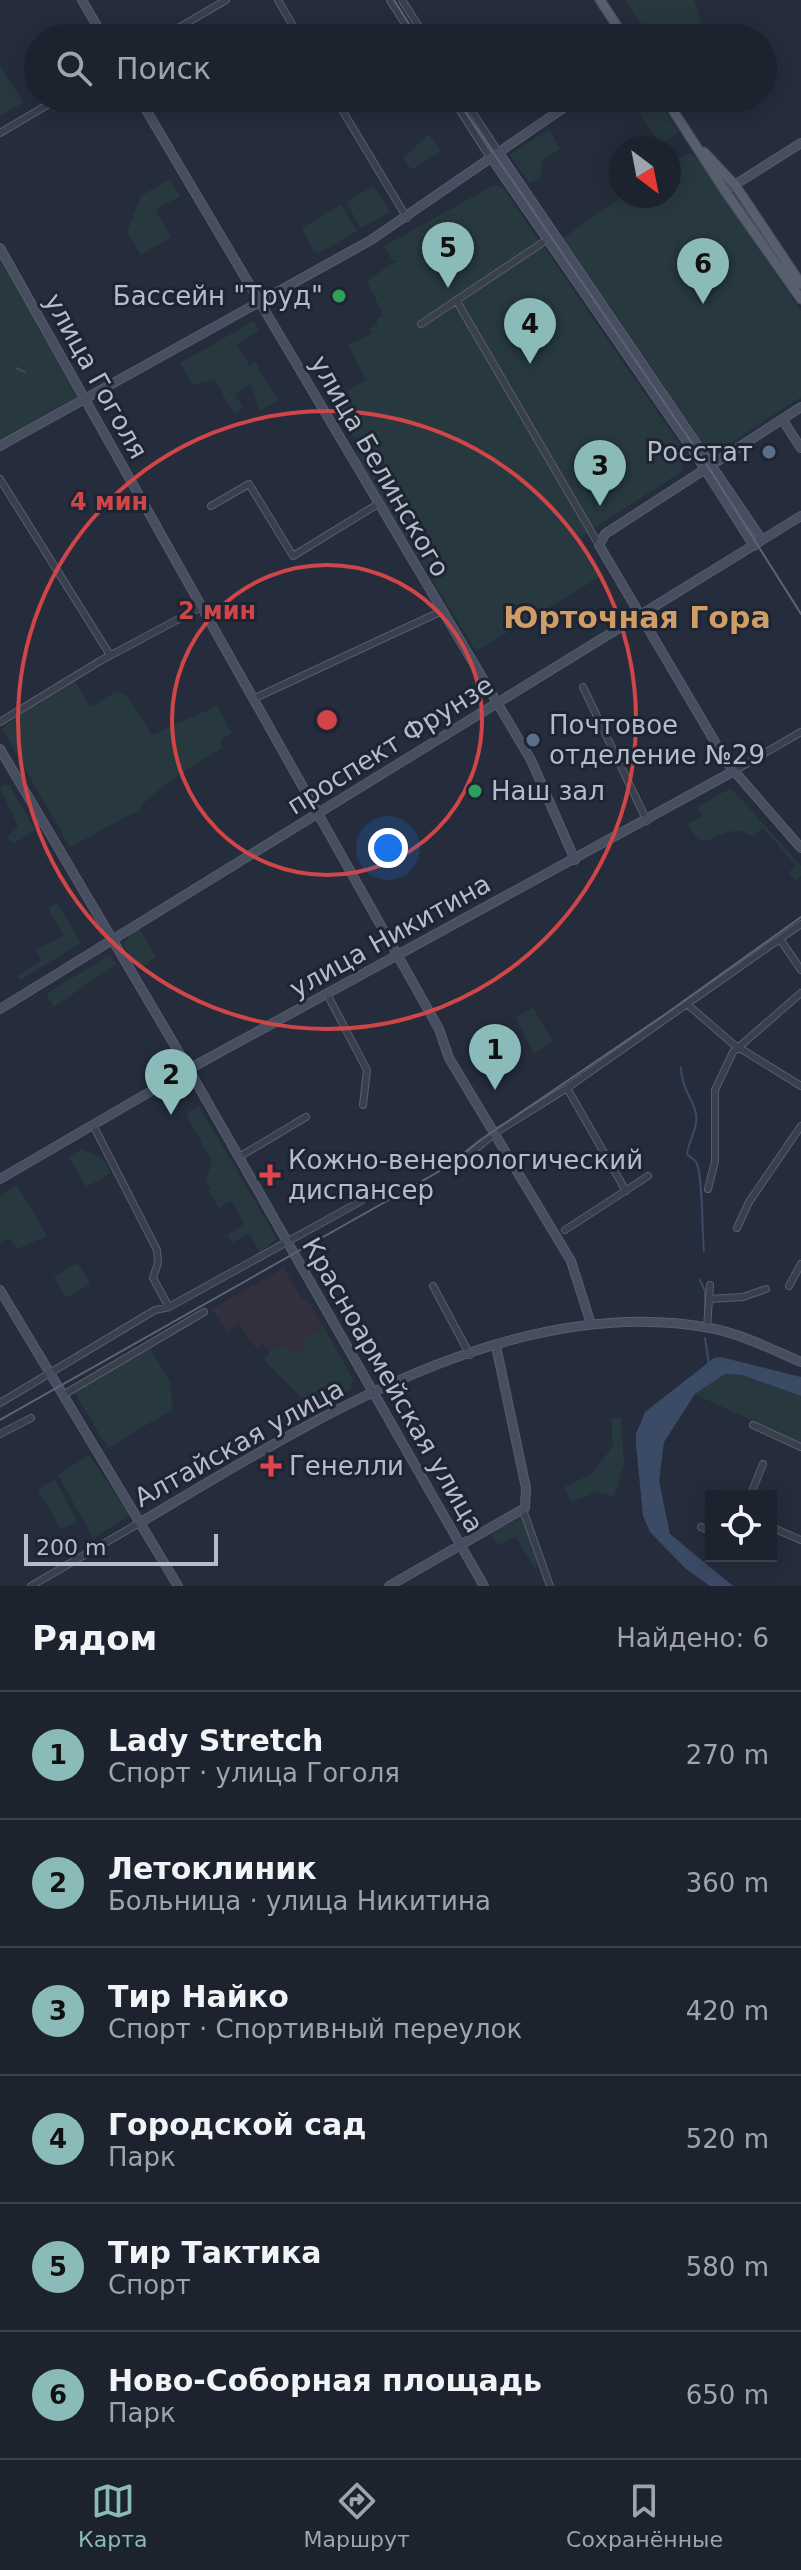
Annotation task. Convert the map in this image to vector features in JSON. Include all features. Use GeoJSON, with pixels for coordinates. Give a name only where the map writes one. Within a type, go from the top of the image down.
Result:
{"type":"FeatureCollection","features":[{"type":"Feature","properties":{"kind":"main road"},"geometry":{"type":"LineString","coordinates":[[600,0],[616,24]]}},
{"type":"Feature","properties":{"kind":"main road"},"geometry":{"type":"LineString","coordinates":[[674,112],[725,191],[801,299]]}},
{"type":"Feature","properties":{"kind":"main road"},"geometry":{"type":"LineString","coordinates":[[694,141],[735,185],[801,284]]}},
{"type":"Feature","properties":{"kind":"street"},"geometry":{"type":"LineString","coordinates":[[82,0],[96,24]]}},
{"type":"Feature","properties":{"kind":"street"},"geometry":{"type":"LineString","coordinates":[[185,24],[226,0]]}},
{"type":"Feature","properties":{"kind":"street"},"geometry":{"type":"LineString","coordinates":[[278,0],[292,24]]}},
{"type":"Feature","properties":{"kind":"street"},"geometry":{"type":"LineString","coordinates":[[390,0],[405,24]]}},
{"type":"Feature","properties":{"kind":"street"},"geometry":{"type":"LineString","coordinates":[[402,0],[417,24]]}},
{"type":"Feature","properties":{"kind":"street"},"geometry":{"type":"LineString","coordinates":[[0,133],[35,112]]}},
{"type":"Feature","properties":{"kind":"street","name":"улица Белинского"},"geometry":{"type":"LineString","coordinates":[[147,112],[535,768],[575,860]]}},
{"type":"Feature","properties":{"kind":"street"},"geometry":{"type":"LineString","coordinates":[[343,112],[407,218]]}},
{"type":"Feature","properties":{"kind":"street"},"geometry":{"type":"LineString","coordinates":[[461,112],[710,467]]}},
{"type":"Feature","properties":{"kind":"street"},"geometry":{"type":"LineString","coordinates":[[472,112],[758,543]]}},
{"type":"Feature","properties":{"kind":"street"},"geometry":{"type":"LineString","coordinates":[[0,446],[407,218],[558,112]]}},
{"type":"Feature","properties":{"kind":"street"},"geometry":{"type":"LineString","coordinates":[[725,191],[801,143]]}},
{"type":"Feature","properties":{"kind":"street"},"geometry":{"type":"LineString","coordinates":[[421,324],[542,243]]}},
{"type":"Feature","properties":{"kind":"street","name":"улица Гоголя"},"geometry":{"type":"LineString","coordinates":[[0,248],[439,1029],[449,1058],[571,1261],[591,1324]]}},
{"type":"Feature","properties":{"kind":"street"},"geometry":{"type":"LineString","coordinates":[[456,300],[639,617],[734,771],[801,848]]}},
{"type":"Feature","properties":{"kind":"street"},"geometry":{"type":"LineString","coordinates":[[599,545],[605,534],[801,407]]}},
{"type":"Feature","properties":{"kind":"street"},"geometry":{"type":"LineString","coordinates":[[782,419],[801,448]]}},
{"type":"Feature","properties":{"kind":"street"},"geometry":{"type":"LineString","coordinates":[[0,479],[110,655]]}},
{"type":"Feature","properties":{"kind":"street"},"geometry":{"type":"LineString","coordinates":[[211,506],[249,484],[293,556],[378,504]]}},
{"type":"Feature","properties":{"kind":"street","name":"проспект Фрунзе"},"geometry":{"type":"LineString","coordinates":[[0,1009],[801,516]]}},
{"type":"Feature","properties":{"kind":"street"},"geometry":{"type":"LineString","coordinates":[[0,722],[110,655],[203,606]]}},
{"type":"Feature","properties":{"kind":"street"},"geometry":{"type":"LineString","coordinates":[[253,699],[442,611]]}},
{"type":"Feature","properties":{"kind":"street"},"geometry":{"type":"LineString","coordinates":[[583,687],[647,821]]}},
{"type":"Feature","properties":{"kind":"street","name":"улица Никитина"},"geometry":{"type":"LineString","coordinates":[[0,1179],[189,1069],[647,821],[801,732]]}},
{"type":"Feature","properties":{"kind":"street","name":"Красноармейская улица"},"geometry":{"type":"LineString","coordinates":[[0,749],[189,1069],[484,1586]]}},
{"type":"Feature","properties":{"kind":"street"},"geometry":{"type":"LineString","coordinates":[[460,1162],[495,1133],[567,1088],[801,924]]}},
{"type":"Feature","properties":{"kind":"street"},"geometry":{"type":"LineString","coordinates":[[780,939],[801,970]]}},
{"type":"Feature","properties":{"kind":"street"},"geometry":{"type":"LineString","coordinates":[[708,1189],[715,1161],[715,1090],[733,1052],[801,993]]}},
{"type":"Feature","properties":{"kind":"street"},"geometry":{"type":"LineString","coordinates":[[327,994],[367,1070],[363,1105]]}},
{"type":"Feature","properties":{"kind":"street"},"geometry":{"type":"LineString","coordinates":[[687,1004],[704,1023],[738,1048],[801,1086]]}},
{"type":"Feature","properties":{"kind":"street"},"geometry":{"type":"LineString","coordinates":[[567,1088],[626,1191]]}},
{"type":"Feature","properties":{"kind":"street"},"geometry":{"type":"LineString","coordinates":[[239,1157],[306,1117]]}},
{"type":"Feature","properties":{"kind":"street"},"geometry":{"type":"LineString","coordinates":[[93,1125],[157,1250],[158,1263],[153,1278],[169,1307]]}},
{"type":"Feature","properties":{"kind":"street"},"geometry":{"type":"LineString","coordinates":[[737,1228],[749,1202],[801,1126]]}},
{"type":"Feature","properties":{"kind":"street"},"geometry":{"type":"LineString","coordinates":[[565,1230],[648,1176]]}},
{"type":"Feature","properties":{"kind":"street"},"geometry":{"type":"LineString","coordinates":[[0,1403],[155,1310],[169,1307],[361,1201]]}},
{"type":"Feature","properties":{"kind":"street"},"geometry":{"type":"LineString","coordinates":[[789,1286],[801,1264]]}},
{"type":"Feature","properties":{"kind":"street"},"geometry":{"type":"LineString","coordinates":[[707,1328],[710,1285]]}},
{"type":"Feature","properties":{"kind":"street"},"geometry":{"type":"LineString","coordinates":[[433,1286],[470,1355]]}},
{"type":"Feature","properties":{"kind":"street"},"geometry":{"type":"LineString","coordinates":[[709,1299],[743,1297],[766,1289]]}},
{"type":"Feature","properties":{"kind":"street"},"geometry":{"type":"LineString","coordinates":[[0,1290],[178,1586]]}},
{"type":"Feature","properties":{"kind":"street"},"geometry":{"type":"LineString","coordinates":[[63,1395],[204,1312]]}},
{"type":"Feature","properties":{"kind":"street","name":"Алтайская улица"},"geometry":{"type":"LineString","coordinates":[[31,1586],[374,1391],[496,1346],[591,1324],[707,1328],[738,1335],[801,1362]]}},
{"type":"Feature","properties":{"kind":"street"},"geometry":{"type":"LineString","coordinates":[[496,1346],[526,1488],[523,1510],[550,1586]]}},
{"type":"Feature","properties":{"kind":"street"},"geometry":{"type":"LineString","coordinates":[[0,1434],[31,1418]]}},
{"type":"Feature","properties":{"kind":"street"},"geometry":{"type":"LineString","coordinates":[[753,1425],[801,1447]]}},
{"type":"Feature","properties":{"kind":"street"},"geometry":{"type":"LineString","coordinates":[[752,1490],[763,1464]]}},
{"type":"Feature","properties":{"kind":"street"},"geometry":{"type":"LineString","coordinates":[[389,1586],[523,1510]]}},
{"type":"Feature","properties":{"kind":"street"},"geometry":{"type":"LineString","coordinates":[[701,1527],[705,1529]]}},
{"type":"Feature","properties":{"kind":"street"},"geometry":{"type":"LineString","coordinates":[[777,1530],[801,1540]]}},
{"type":"Feature","properties":{"kind":"shaded area"},"geometry":{"type":"Polygon","coordinates":[[[625,0],[694,0],[701,22],[699,24],[641,24],[625,0]]]}},
{"type":"Feature","properties":{"kind":"shaded area"},"geometry":{"type":"Polygon","coordinates":[[[0,66],[24,102],[0,116],[0,66]]]}},
{"type":"Feature","properties":{"kind":"shaded area"},"geometry":{"type":"Polygon","coordinates":[[[639,112],[665,112],[679,132],[673,136],[655,136],[639,112]]]}},
{"type":"Feature","properties":{"kind":"shaded area"},"geometry":{"type":"Polygon","coordinates":[[[549,129],[560,149],[543,160],[540,177],[530,184],[510,155],[549,129]]]}},
{"type":"Feature","properties":{"kind":"shaded area"},"geometry":{"type":"Polygon","coordinates":[[[429,134],[441,151],[412,170],[403,158],[429,134]]]}},
{"type":"Feature","properties":{"kind":"shaded area"},"geometry":{"type":"Polygon","coordinates":[[[687,153],[695,156],[801,311],[801,397],[712,456],[563,238],[609,206],[681,208],[681,157],[687,153]]]}},
{"type":"Feature","properties":{"kind":"shaded area"},"geometry":{"type":"Polygon","coordinates":[[[170,179],[180,196],[155,210],[171,237],[141,255],[127,232],[141,196],[170,179]]]}},
{"type":"Feature","properties":{"kind":"shaded area"},"geometry":{"type":"Polygon","coordinates":[[[494,185],[503,188],[687,455],[682,462],[684,470],[581,537],[603,575],[476,651],[358,460],[356,452],[360,449],[333,399],[366,380],[348,345],[372,333],[370,329],[378,324],[376,319],[383,315],[367,281],[397,260],[392,260],[384,246],[494,185]]]}},
{"type":"Feature","properties":{"kind":"shaded area"},"geometry":{"type":"Polygon","coordinates":[[[374,186],[390,212],[361,228],[346,202],[374,186]]]}},
{"type":"Feature","properties":{"kind":"shaded area"},"geometry":{"type":"Polygon","coordinates":[[[341,205],[357,231],[319,253],[314,252],[302,228],[341,205]]]}},
{"type":"Feature","properties":{"kind":"shaded area"},"geometry":{"type":"Polygon","coordinates":[[[0,255],[79,396],[0,441],[0,255]]]}},
{"type":"Feature","properties":{"kind":"shaded area"},"geometry":{"type":"Polygon","coordinates":[[[254,321],[259,330],[237,344],[249,365],[255,362],[278,400],[259,411],[251,384],[235,394],[243,408],[234,414],[214,379],[193,385],[180,363],[254,321]]]}},
{"type":"Feature","properties":{"kind":"shaded area"},"geometry":{"type":"Polygon","coordinates":[[[74,680],[90,707],[117,691],[128,697],[152,735],[217,706],[232,733],[220,740],[223,747],[154,793],[139,810],[70,847],[2,729],[28,707],[74,680]]]}},
{"type":"Feature","properties":{"kind":"shaded area"},"geometry":{"type":"Polygon","coordinates":[[[8,783],[35,830],[13,844],[7,837],[18,826],[0,788],[8,783]]]}},
{"type":"Feature","properties":{"kind":"shaded area"},"geometry":{"type":"Polygon","coordinates":[[[731,788],[801,866],[801,876],[795,880],[789,872],[796,865],[763,828],[752,837],[735,831],[706,841],[698,839],[688,824],[702,816],[697,807],[731,788]]]}},
{"type":"Feature","properties":{"kind":"shaded area"},"geometry":{"type":"Polygon","coordinates":[[[57,903],[81,943],[20,980],[17,976],[42,960],[36,950],[64,935],[48,908],[57,903]]]}},
{"type":"Feature","properties":{"kind":"shaded area"},"geometry":{"type":"Polygon","coordinates":[[[139,928],[156,956],[142,968],[137,967],[123,943],[139,928]]]}},
{"type":"Feature","properties":{"kind":"shaded area"},"geometry":{"type":"Polygon","coordinates":[[[110,955],[116,964],[54,1007],[46,994],[110,955]]]}},
{"type":"Feature","properties":{"kind":"shaded area"},"geometry":{"type":"Polygon","coordinates":[[[533,1008],[553,1042],[534,1053],[515,1018],[533,1008]]]}},
{"type":"Feature","properties":{"kind":"shaded area"},"geometry":{"type":"Polygon","coordinates":[[[199,1106],[277,1239],[260,1252],[249,1233],[232,1243],[227,1235],[244,1224],[231,1201],[219,1208],[208,1191],[211,1189],[206,1181],[212,1162],[186,1114],[199,1106]]]}},
{"type":"Feature","properties":{"kind":"shaded area"},"geometry":{"type":"Polygon","coordinates":[[[82,1149],[103,1159],[111,1173],[86,1187],[68,1157],[82,1149]]]}},
{"type":"Feature","properties":{"kind":"shaded area"},"geometry":{"type":"Polygon","coordinates":[[[17,1185],[47,1236],[17,1249],[9,1238],[0,1243],[0,1195],[17,1185]]]}},
{"type":"Feature","properties":{"kind":"shaded area"},"geometry":{"type":"Polygon","coordinates":[[[78,1263],[90,1284],[66,1298],[54,1277],[78,1263]]]}},
{"type":"Feature","properties":{"kind":"shaded area"},"geometry":{"type":"Polygon","coordinates":[[[284,1268],[299,1295],[311,1305],[354,1381],[350,1384],[352,1388],[321,1408],[300,1396],[276,1373],[264,1359],[271,1354],[267,1348],[262,1344],[256,1348],[238,1324],[227,1332],[212,1309],[284,1268]]]}},
{"type":"Feature","properties":{"kind":"shaded area"},"geometry":{"type":"Polygon","coordinates":[[[322,1324],[354,1381],[350,1384],[352,1388],[321,1408],[300,1396],[264,1359],[275,1347],[277,1350],[286,1346],[293,1353],[303,1350],[304,1338],[322,1329],[322,1324]]]}},
{"type":"Feature","properties":{"kind":"shaded area"},"geometry":{"type":"Polygon","coordinates":[[[150,1348],[170,1382],[173,1409],[108,1448],[74,1392],[150,1348]]]}},
{"type":"Feature","properties":{"kind":"shaded area"},"geometry":{"type":"Polygon","coordinates":[[[725,1374],[742,1375],[801,1396],[801,1444],[695,1394],[725,1374]]]}},
{"type":"Feature","properties":{"kind":"shaded area"},"geometry":{"type":"Polygon","coordinates":[[[621,1418],[624,1465],[614,1497],[597,1492],[571,1502],[565,1487],[591,1474],[613,1446],[611,1419],[621,1418]]]}},
{"type":"Feature","properties":{"kind":"shaded area"},"geometry":{"type":"Polygon","coordinates":[[[89,1455],[130,1515],[93,1538],[58,1475],[89,1455]]]}},
{"type":"Feature","properties":{"kind":"shaded area"},"geometry":{"type":"Polygon","coordinates":[[[55,1479],[77,1521],[61,1530],[38,1489],[55,1479]]]}},
{"type":"Feature","properties":{"kind":"shaded area"},"geometry":{"type":"Polygon","coordinates":[[[522,1517],[538,1564],[535,1568],[516,1537],[498,1545],[491,1533],[522,1517]]]}},
{"type":"Feature","properties":{"kind":"water"},"geometry":{"type":"Polygon","coordinates":[[[721,1357],[801,1377],[801,1396],[742,1375],[725,1374],[695,1394],[664,1442],[659,1481],[670,1534],[733,1586],[710,1586],[685,1568],[650,1532],[643,1516],[636,1444],[636,1434],[645,1412],[714,1358],[721,1357]]]}},
{"type":"Feature","properties":{"kind":"waterway"},"geometry":{"type":"LineString","coordinates":[[16,368],[25,372]]}},
{"type":"Feature","properties":{"kind":"waterway"},"geometry":{"type":"LineString","coordinates":[[681,1068],[696,1116],[687,1154],[698,1168],[704,1251]]}},
{"type":"Feature","properties":{"kind":"waterway"},"geometry":{"type":"LineString","coordinates":[[700,1280],[705,1291],[705,1317]]}},
{"type":"Feature","properties":{"kind":"waterway"},"geometry":{"type":"LineString","coordinates":[[705,1338],[709,1365]]}},
{"type":"Feature","properties":{"kind":"tram line"},"geometry":{"type":"LineString","coordinates":[[394,0],[409,24]]}},
{"type":"Feature","properties":{"kind":"tram line"},"geometry":{"type":"LineString","coordinates":[[466,112],[709,468],[801,614]]}},
{"type":"Feature","properties":{"kind":"tram line"},"geometry":{"type":"LineString","coordinates":[[0,1420],[445,1168],[479,1141],[801,917]]}},
{"type":"Feature","properties":{"kind":"place","name":"Тир Тактика"},"geometry":{"type":"Point","coordinates":[448,288]}},
{"type":"Feature","properties":{"kind":"place","name":"Бассейн \"Труд\""},"geometry":{"type":"Point","coordinates":[339,296]}},
{"type":"Feature","properties":{"kind":"place","name":"Ново-Соборная площадь"},"geometry":{"type":"Point","coordinates":[703,304]}},
{"type":"Feature","properties":{"kind":"place","name":"Городской сад"},"geometry":{"type":"Point","coordinates":[530,364]}},
{"type":"Feature","properties":{"kind":"place","name":"Росстат"},"geometry":{"type":"Point","coordinates":[769,452]}},
{"type":"Feature","properties":{"kind":"place","name":"Тир Найко"},"geometry":{"type":"Point","coordinates":[600,506]}},
{"type":"Feature","properties":{"kind":"place","name":"Почтовое отделение №29"},"geometry":{"type":"Point","coordinates":[533,740]}},
{"type":"Feature","properties":{"kind":"place","name":"Наш зал"},"geometry":{"type":"Point","coordinates":[475,791]}},
{"type":"Feature","properties":{"kind":"place","name":"Lady Stretch"},"geometry":{"type":"Point","coordinates":[495,1090]}},
{"type":"Feature","properties":{"kind":"place","name":"Летоклиник"},"geometry":{"type":"Point","coordinates":[171,1115]}},
{"type":"Feature","properties":{"kind":"place","name":"Кожно-венерологический диспансер"},"geometry":{"type":"Point","coordinates":[270,1175]}},
{"type":"Feature","properties":{"kind":"place","name":"Генелли"},"geometry":{"type":"Point","coordinates":[271,1466]}},
{"type":"Feature","properties":{"kind":"district","name":"Юрточная Гора"},"geometry":{"type":"Point","coordinates":[637,617]}}]}
